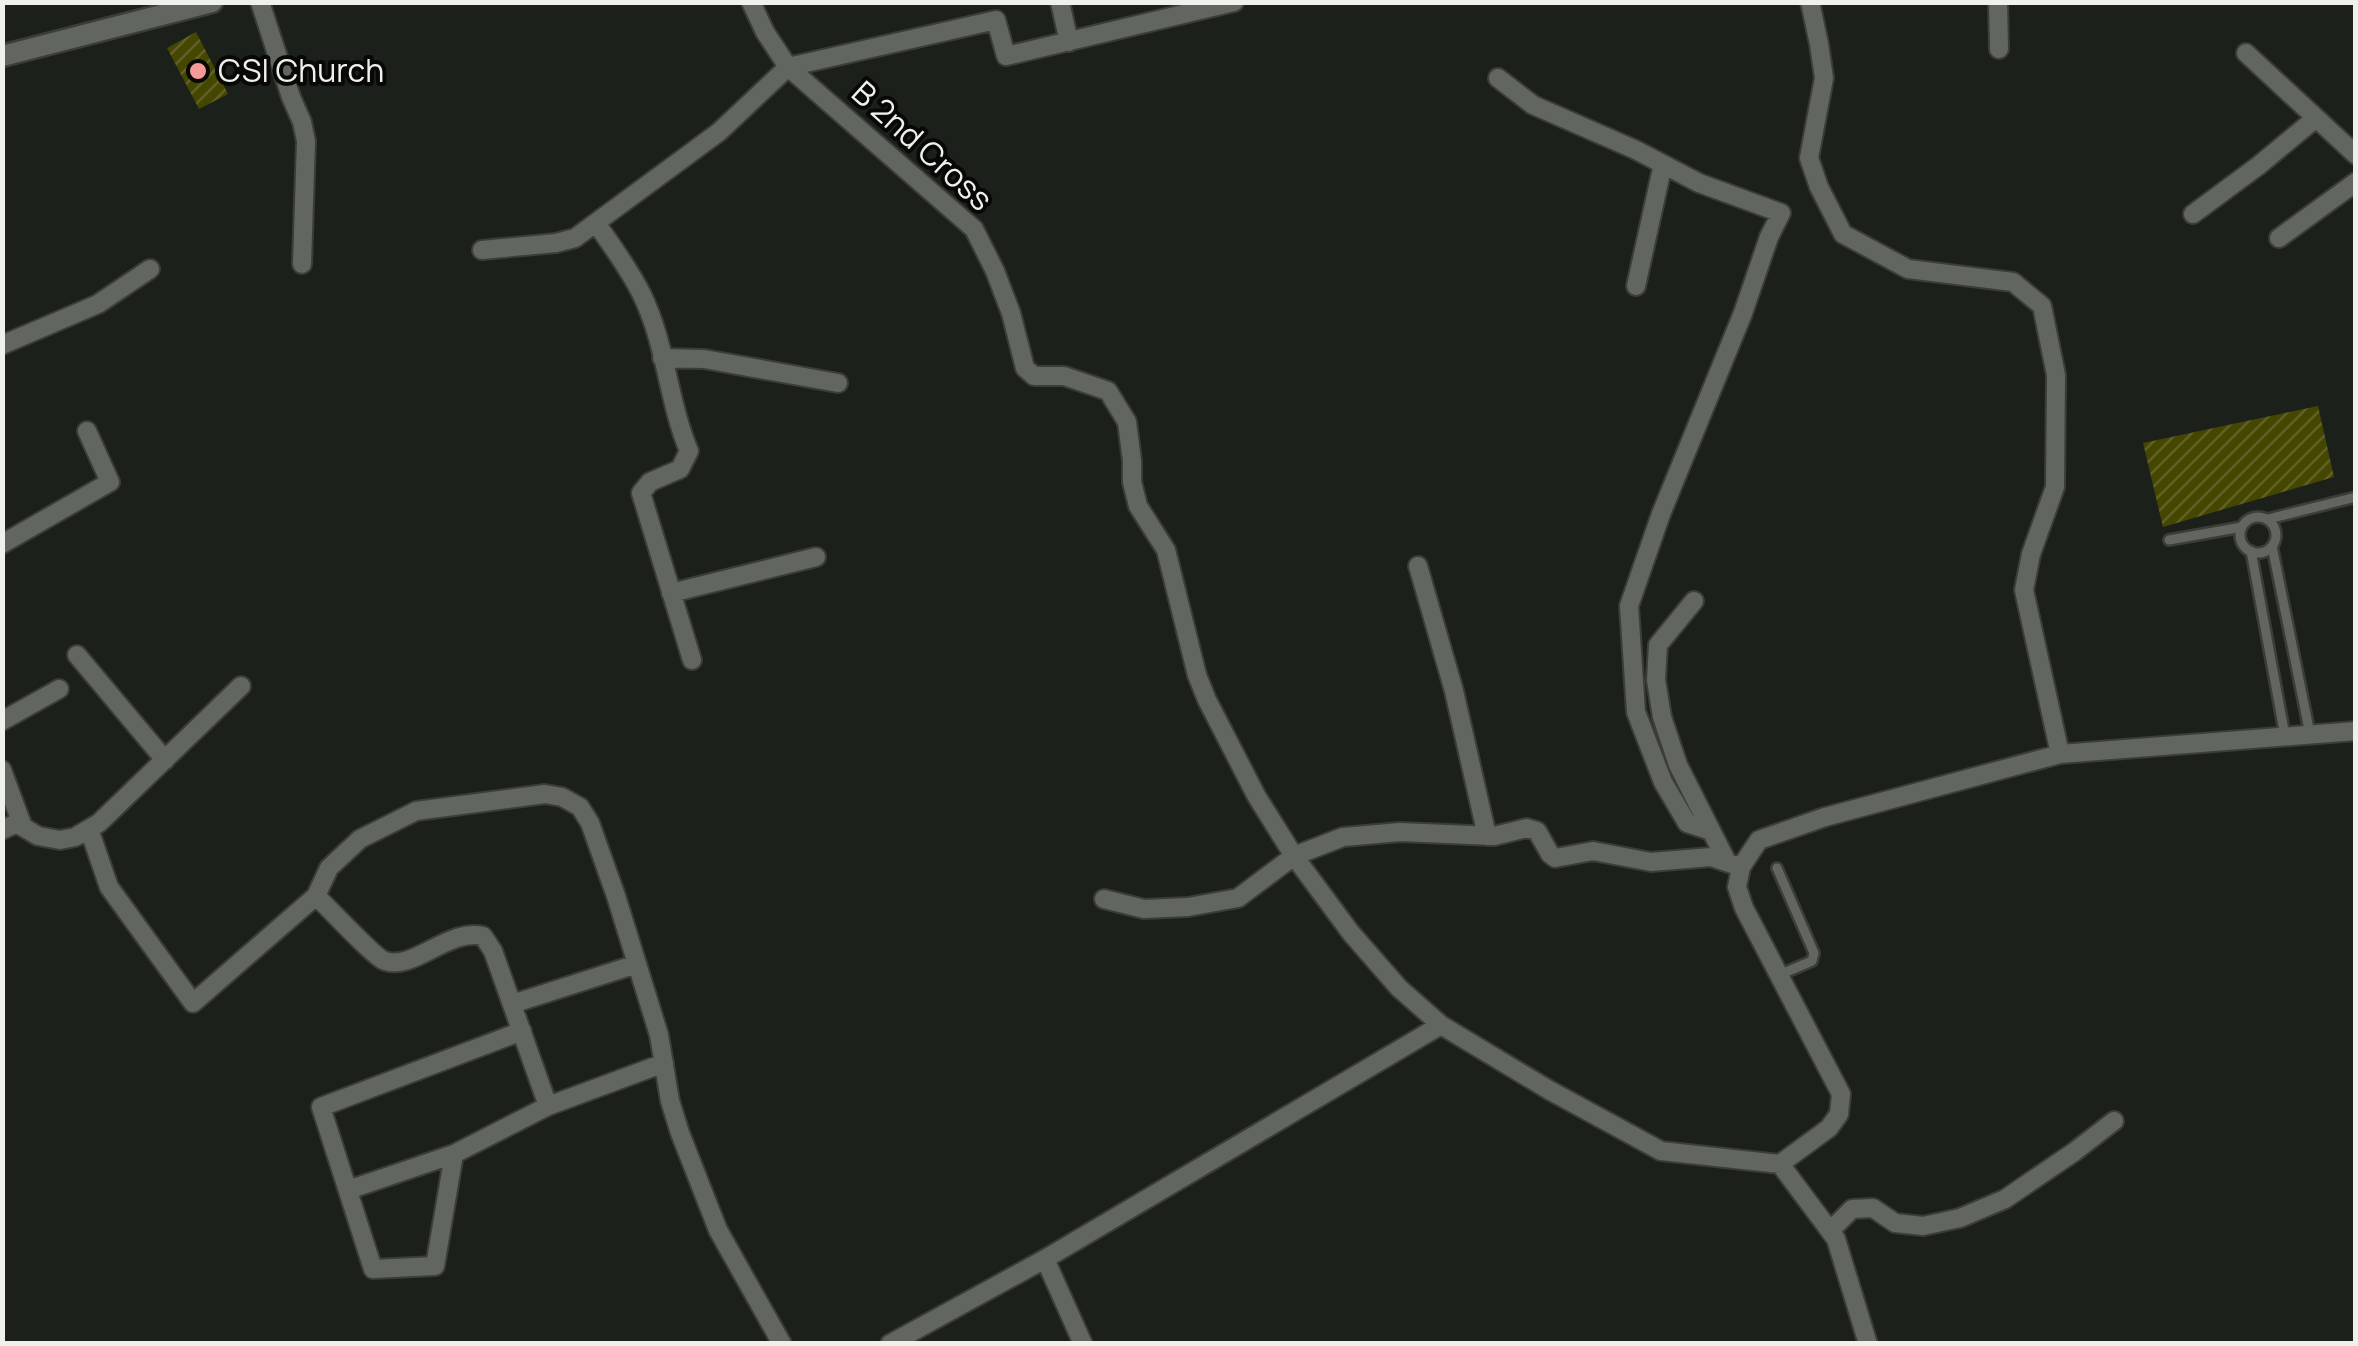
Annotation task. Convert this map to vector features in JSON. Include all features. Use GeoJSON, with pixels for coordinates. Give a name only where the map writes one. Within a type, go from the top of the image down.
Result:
{"type":"FeatureCollection","features":[{"type":"Feature","properties":{"kind":"street"},"geometry":{"type":"LineString","coordinates":[[2,56],[212,2]]}},
{"type":"Feature","properties":{"kind":"street"},"geometry":{"type":"LineString","coordinates":[[260,2],[306,141],[302,264]]}},
{"type":"Feature","properties":{"kind":"street","name":"B 2nd Cross"},"geometry":{"type":"LineString","coordinates":[[751,2],[764,32],[788,67],[974,229],[1012,313],[1025,368],[1034,376],[1064,376],[1108,391],[1127,422],[1138,506],[1166,550],[1197,676],[1257,797],[1294,856]]}},
{"type":"Feature","properties":{"kind":"street"},"geometry":{"type":"LineString","coordinates":[[1060,2],[1069,42]]}},
{"type":"Feature","properties":{"kind":"street"},"geometry":{"type":"LineString","coordinates":[[482,250],[575,238],[719,132],[788,67],[996,20],[1006,56],[1234,2]]}},
{"type":"Feature","properties":{"kind":"street"},"geometry":{"type":"LineString","coordinates":[[1810,2],[1824,78],[1809,158],[1843,234],[1908,269],[2013,282],[2042,306],[2056,375],[2055,488],[2030,554],[2024,590],[2060,754]]}},
{"type":"Feature","properties":{"kind":"street"},"geometry":{"type":"LineString","coordinates":[[1998,2],[1999,49]]}},
{"type":"Feature","properties":{"kind":"street"},"geometry":{"type":"LineString","coordinates":[[2246,53],[2356,155]]}},
{"type":"Feature","properties":{"kind":"street"},"geometry":{"type":"LineString","coordinates":[[1498,78],[1533,105],[1700,183],[1781,213],[1661,514],[1630,606],[1636,712],[1664,782],[1687,823],[1711,831]]}},
{"type":"Feature","properties":{"kind":"street"},"geometry":{"type":"LineString","coordinates":[[2193,214],[2316,118]]}},
{"type":"Feature","properties":{"kind":"street"},"geometry":{"type":"LineString","coordinates":[[1636,286],[1664,164]]}},
{"type":"Feature","properties":{"kind":"street"},"geometry":{"type":"LineString","coordinates":[[2278,238],[2356,182]]}},
{"type":"Feature","properties":{"kind":"street"},"geometry":{"type":"LineString","coordinates":[[596,224],[642,295],[678,425],[689,451],[680,469],[650,482],[642,493],[692,660]]}},
{"type":"Feature","properties":{"kind":"street"},"geometry":{"type":"LineString","coordinates":[[2,345],[98,304],[150,268]]}},
{"type":"Feature","properties":{"kind":"street"},"geometry":{"type":"LineString","coordinates":[[662,358],[704,359],[838,383]]}},
{"type":"Feature","properties":{"kind":"street"},"geometry":{"type":"LineString","coordinates":[[2,544],[110,482],[87,430]]}},
{"type":"Feature","properties":{"kind":"street"},"geometry":{"type":"LineString","coordinates":[[672,592],[816,557]]}},
{"type":"Feature","properties":{"kind":"street"},"geometry":{"type":"LineString","coordinates":[[1418,566],[1454,690],[1487,836]]}},
{"type":"Feature","properties":{"kind":"street"},"geometry":{"type":"LineString","coordinates":[[1294,856],[1399,988],[1441,1024],[1549,1090],[1661,1151],[1780,1164],[1830,1128],[1839,1114],[1840,1094],[1744,908],[1734,864],[1711,831],[1678,765],[1662,717],[1656,680],[1658,644],[1694,601]]}},
{"type":"Feature","properties":{"kind":"street"},"geometry":{"type":"LineString","coordinates":[[77,655],[165,760]]}},
{"type":"Feature","properties":{"kind":"street"},"geometry":{"type":"LineString","coordinates":[[2,770],[23,826],[38,836],[75,838],[100,823],[241,686]]}},
{"type":"Feature","properties":{"kind":"street"},"geometry":{"type":"LineString","coordinates":[[2,721],[59,688]]}},
{"type":"Feature","properties":{"kind":"street"},"geometry":{"type":"LineString","coordinates":[[1734,864],[1759,840],[1825,817],[2060,754],[2356,731]]}},
{"type":"Feature","properties":{"kind":"street"},"geometry":{"type":"LineString","coordinates":[[89,829],[109,887],[193,1002],[316,896],[330,868],[360,840],[416,811],[545,794],[580,806],[590,822],[638,964],[659,1034],[670,1101],[680,1132],[718,1230],[782,1344]]}},
{"type":"Feature","properties":{"kind":"street"},"geometry":{"type":"LineString","coordinates":[[2,830],[21,821]]}},
{"type":"Feature","properties":{"kind":"street"},"geometry":{"type":"LineString","coordinates":[[1104,899],[1144,909],[1188,907],[1238,898],[1294,856],[1343,837],[1372,833],[1487,836],[1527,828],[1537,831],[1555,858],[1593,851],[1651,862],[1712,857],[1734,864]]}},
{"type":"Feature","properties":{"kind":"street"},"geometry":{"type":"LineString","coordinates":[[316,896],[383,961],[401,963],[470,933],[482,936],[493,952],[548,1106]]}},
{"type":"Feature","properties":{"kind":"street"},"geometry":{"type":"LineString","coordinates":[[512,1004],[638,964]]}},
{"type":"Feature","properties":{"kind":"street"},"geometry":{"type":"LineString","coordinates":[[890,1344],[924,1335],[1441,1024]]}},
{"type":"Feature","properties":{"kind":"street"},"geometry":{"type":"LineString","coordinates":[[454,1154],[435,1266],[373,1269],[321,1107],[522,1031]]}},
{"type":"Feature","properties":{"kind":"street"},"geometry":{"type":"LineString","coordinates":[[348,1190],[454,1154],[548,1106],[664,1063]]}},
{"type":"Feature","properties":{"kind":"street"},"geometry":{"type":"LineString","coordinates":[[1830,1231],[1852,1209],[1873,1208],[1895,1223],[1923,1226],[1960,1218],[2005,1199],[2114,1121]]}},
{"type":"Feature","properties":{"kind":"street"},"geometry":{"type":"LineString","coordinates":[[1780,1164],[1836,1239],[1868,1344]]}},
{"type":"Feature","properties":{"kind":"street"},"geometry":{"type":"LineString","coordinates":[[1045,1259],[1084,1344]]}},
{"type":"Feature","properties":{"kind":"lane"},"geometry":{"type":"LineString","coordinates":[[2272,546],[2263,552],[2251,551],[2242,544],[2242,527],[2256,516],[2268,520],[2356,497]]}},
{"type":"Feature","properties":{"kind":"lane"},"geometry":{"type":"LineString","coordinates":[[2268,520],[2275,529],[2272,546],[2310,734]]}},
{"type":"Feature","properties":{"kind":"lane"},"geometry":{"type":"LineString","coordinates":[[2170,540],[2242,527]]}},
{"type":"Feature","properties":{"kind":"lane"},"geometry":{"type":"LineString","coordinates":[[2251,551],[2285,736]]}},
{"type":"Feature","properties":{"kind":"lane"},"geometry":{"type":"LineString","coordinates":[[2276,688],[2300,684]]}},
{"type":"Feature","properties":{"kind":"lane"},"geometry":{"type":"LineString","coordinates":[[1777,868],[1814,953],[1812,960],[1780,975]]}},
{"type":"Feature","properties":{"kind":"building","name":"CSI Church"},"geometry":{"type":"Polygon","coordinates":[[[196,32],[228,94],[199,109],[167,48],[196,32]]]}},
{"type":"Feature","properties":{"kind":"building"},"geometry":{"type":"Polygon","coordinates":[[[2318,406],[2334,477],[2163,527],[2143,443],[2318,406]]]}},
{"type":"Feature","properties":{"kind":"place","name":"CSI Church"},"geometry":{"type":"Point","coordinates":[198,71]}}]}
